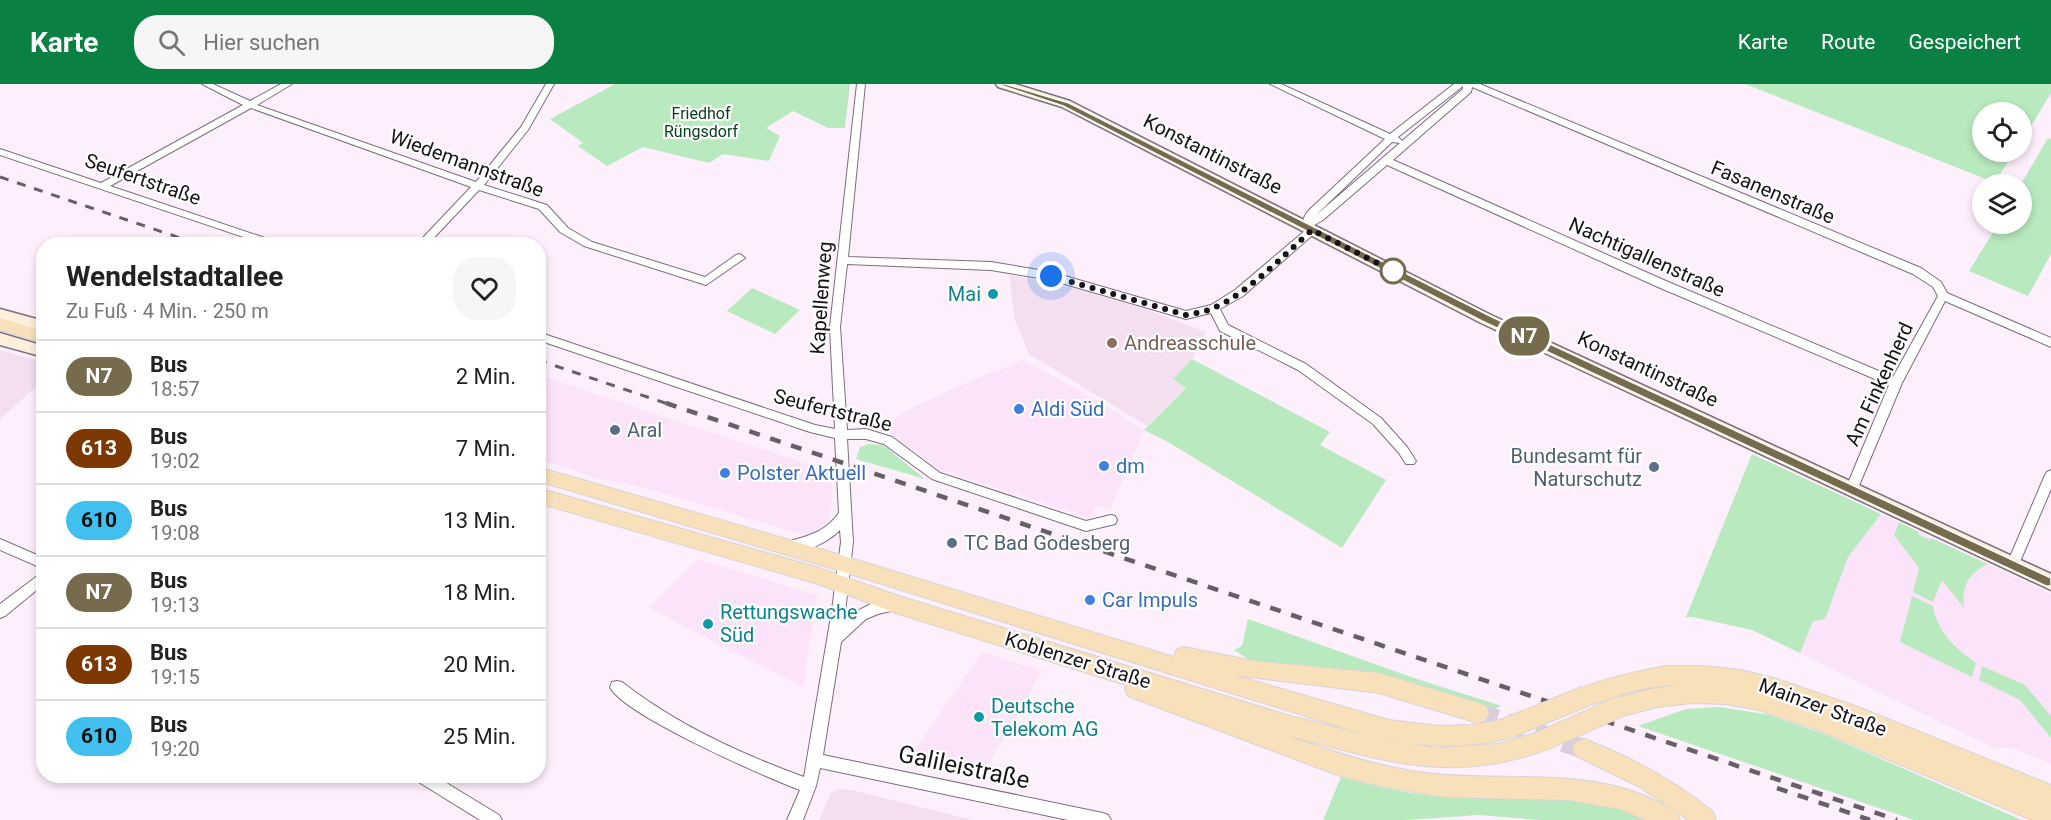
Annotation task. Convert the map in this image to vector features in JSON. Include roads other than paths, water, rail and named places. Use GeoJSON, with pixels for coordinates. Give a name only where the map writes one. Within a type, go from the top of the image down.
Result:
{"type":"FeatureCollection","features":[{"type":"Feature","properties":{"kind":"main road","name":"Konstantinstraße"},"geometry":{"type":"LineString","coordinates":[[1003,84],[1066,104],[1486,319],[2051,582]]}},
{"type":"Feature","properties":{"kind":"main road"},"geometry":{"type":"LineString","coordinates":[[0,314],[36,325]]}},
{"type":"Feature","properties":{"kind":"main road"},"geometry":{"type":"LineString","coordinates":[[0,324],[36,335]]}},
{"type":"Feature","properties":{"kind":"main road"},"geometry":{"type":"LineString","coordinates":[[0,330],[36,341]]}},
{"type":"Feature","properties":{"kind":"main road"},"geometry":{"type":"LineString","coordinates":[[0,339],[36,350]]}},
{"type":"Feature","properties":{"kind":"main road","name":"Koblenzer Straße"},"geometry":{"type":"LineString","coordinates":[[546,476],[789,547],[1380,729],[1437,737],[1481,735],[1505,729],[1586,696]]}},
{"type":"Feature","properties":{"kind":"main road","name":"Koblenzer Straße"},"geometry":{"type":"LineString","coordinates":[[546,497],[809,573],[899,604],[1287,725],[1395,753],[1436,758],[1472,758],[1498,754],[1542,741],[1619,707]]}},
{"type":"Feature","properties":{"kind":"main road"},"geometry":{"type":"LineString","coordinates":[[998,612],[1088,627],[1215,663],[1379,683],[1478,713]]}},
{"type":"Feature","properties":{"kind":"main road"},"geometry":{"type":"LineString","coordinates":[[1069,657],[1085,669],[1104,678],[1359,770],[1431,785],[1587,790],[1621,797],[1669,820]]}},
{"type":"Feature","properties":{"kind":"main road","name":"Mainzer Straße"},"geometry":{"type":"LineString","coordinates":[[1586,696],[1630,680],[1668,674],[1709,674],[1759,682],[1835,708],[2051,796]]}},
{"type":"Feature","properties":{"kind":"main road","name":"Mainzer Straße"},"geometry":{"type":"LineString","coordinates":[[1619,707],[1645,699],[1706,692],[1764,701],[1814,717],[2051,817]]}},
{"type":"Feature","properties":{"kind":"main road"},"geometry":{"type":"LineString","coordinates":[[1584,749],[1620,764],[1658,784],[1705,820]]}},
{"type":"Feature","properties":{"kind":"street","name":"Wiedemannstraße"},"geometry":{"type":"LineString","coordinates":[[206,84],[250,105],[477,186],[543,207],[564,230],[588,244],[706,280],[740,258]]}},
{"type":"Feature","properties":{"kind":"street"},"geometry":{"type":"LineString","coordinates":[[102,186],[288,84]]}},
{"type":"Feature","properties":{"kind":"street"},"geometry":{"type":"LineString","coordinates":[[429,237],[477,186],[530,121],[540,108],[550,84]]}},
{"type":"Feature","properties":{"kind":"street","name":"Kapellenweg"},"geometry":{"type":"LineString","coordinates":[[795,820],[809,786],[815,760],[845,565],[845,515],[835,327],[861,84]]}},
{"type":"Feature","properties":{"kind":"street"},"geometry":{"type":"LineString","coordinates":[[1274,84],[1404,144]]}},
{"type":"Feature","properties":{"kind":"street"},"geometry":{"type":"LineString","coordinates":[[1309,228],[1311,214],[1391,138],[1460,84]]}},
{"type":"Feature","properties":{"kind":"street"},"geometry":{"type":"LineString","coordinates":[[842,260],[992,266],[1051,276],[1186,315],[1214,308],[1239,293],[1319,218],[1468,90],[1469,84]]}},
{"type":"Feature","properties":{"kind":"street","name":"Fasanenstraße"},"geometry":{"type":"LineString","coordinates":[[1469,84],[1917,272],[1937,285],[1943,296],[2051,343]]}},
{"type":"Feature","properties":{"kind":"street","name":"Seufertstraße"},"geometry":{"type":"LineString","coordinates":[[0,152],[252,237]]}},
{"type":"Feature","properties":{"kind":"street","name":"Nachtigallenstraße"},"geometry":{"type":"LineString","coordinates":[[1385,160],[1662,284],[1896,383]]}},
{"type":"Feature","properties":{"kind":"street","name":"Am Finkenherd"},"geometry":{"type":"LineString","coordinates":[[1851,488],[1896,383],[1943,296]]}},
{"type":"Feature","properties":{"kind":"street"},"geometry":{"type":"LineString","coordinates":[[1214,308],[1224,328],[1302,367],[1377,421],[1410,461]]}},
{"type":"Feature","properties":{"kind":"street","name":"Seufertstraße"},"geometry":{"type":"LineString","coordinates":[[546,339],[803,426],[841,435],[866,434],[888,441],[936,476],[1086,526],[1111,520]]}},
{"type":"Feature","properties":{"kind":"street"},"geometry":{"type":"LineString","coordinates":[[2013,564],[2051,475]]}},
{"type":"Feature","properties":{"kind":"street"},"geometry":{"type":"LineString","coordinates":[[789,547],[809,544],[822,538],[838,526],[845,515]]}},
{"type":"Feature","properties":{"kind":"street"},"geometry":{"type":"LineString","coordinates":[[0,544],[36,560]]}},
{"type":"Feature","properties":{"kind":"street"},"geometry":{"type":"LineString","coordinates":[[0,612],[36,583]]}},
{"type":"Feature","properties":{"kind":"street"},"geometry":{"type":"LineString","coordinates":[[835,639],[848,624],[862,614],[899,604]]}},
{"type":"Feature","properties":{"kind":"street"},"geometry":{"type":"LineString","coordinates":[[617,687],[631,699],[703,740],[767,770],[809,786]]}},
{"type":"Feature","properties":{"kind":"street","name":"Galileistraße"},"geometry":{"type":"LineString","coordinates":[[815,760],[1103,820]]}},
{"type":"Feature","properties":{"kind":"street"},"geometry":{"type":"LineString","coordinates":[[433,783],[494,820]]}},
{"type":"Feature","properties":{"kind":"tunnel"},"geometry":{"type":"LineString","coordinates":[[1478,713],[1584,749]]}},
{"type":"Feature","properties":{"kind":"railway"},"geometry":{"type":"LineString","coordinates":[[0,177],[177,237]]}},
{"type":"Feature","properties":{"kind":"railway"},"geometry":{"type":"LineString","coordinates":[[546,363],[671,405]]}},
{"type":"Feature","properties":{"kind":"railway"},"geometry":{"type":"LineString","coordinates":[[666,403],[1897,820]]}},
{"type":"Feature","properties":{"kind":"railway"},"geometry":{"type":"LineString","coordinates":[[1777,788],[1870,820]]}},
{"type":"Feature","properties":{"kind":"place","name":"Mai"},"geometry":{"type":"Point","coordinates":[993,294]}},
{"type":"Feature","properties":{"kind":"place","name":"Andreasschule"},"geometry":{"type":"Point","coordinates":[1112,343]}},
{"type":"Feature","properties":{"kind":"place","name":"Aldi Süd"},"geometry":{"type":"Point","coordinates":[1019,409]}},
{"type":"Feature","properties":{"kind":"place","name":"Aral"},"geometry":{"type":"Point","coordinates":[615,430]}},
{"type":"Feature","properties":{"kind":"place","name":"dm"},"geometry":{"type":"Point","coordinates":[1104,466]}},
{"type":"Feature","properties":{"kind":"place","name":"Bundesamt für Naturschutz"},"geometry":{"type":"Point","coordinates":[1654,467]}},
{"type":"Feature","properties":{"kind":"place","name":"Polster Aktuell"},"geometry":{"type":"Point","coordinates":[725,473]}},
{"type":"Feature","properties":{"kind":"place","name":"TC Bad Godesberg"},"geometry":{"type":"Point","coordinates":[952,543]}},
{"type":"Feature","properties":{"kind":"place","name":"Car Impuls"},"geometry":{"type":"Point","coordinates":[1090,600]}},
{"type":"Feature","properties":{"kind":"place","name":"Rettungswache Süd"},"geometry":{"type":"Point","coordinates":[708,624]}},
{"type":"Feature","properties":{"kind":"place","name":"Deutsche Telekom AG"},"geometry":{"type":"Point","coordinates":[979,717]}},
{"type":"Feature","properties":{"kind":"park label","name":"Friedhof Rüngsdorf"},"geometry":{"type":"Point","coordinates":[701,122]}}]}
